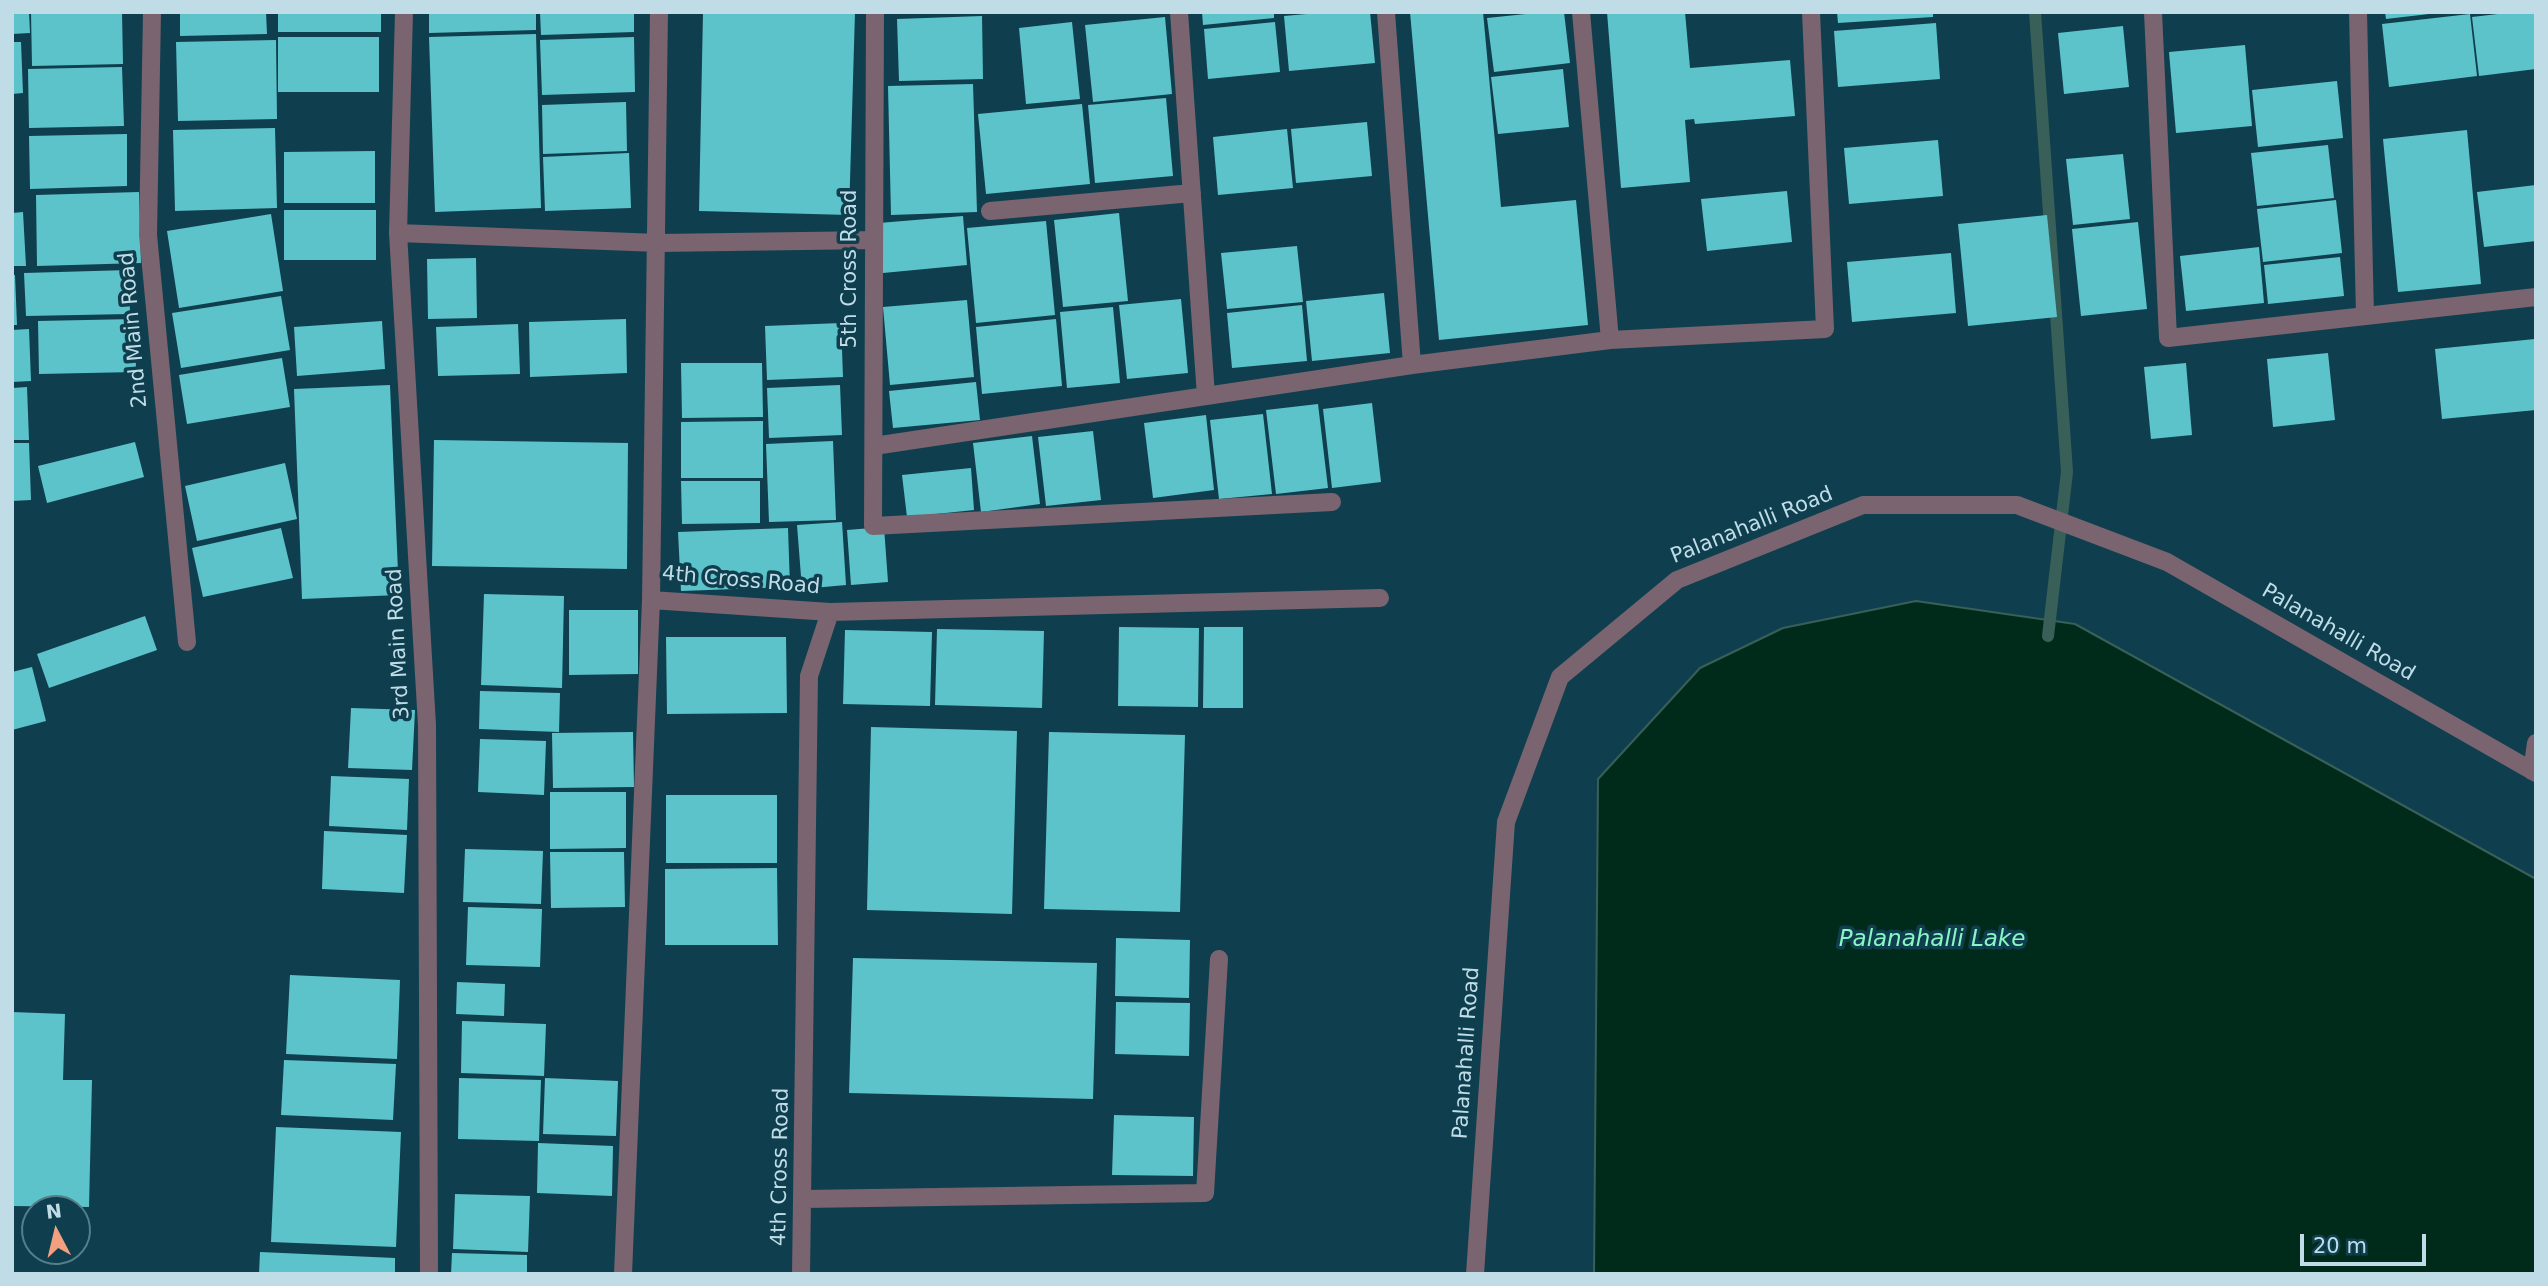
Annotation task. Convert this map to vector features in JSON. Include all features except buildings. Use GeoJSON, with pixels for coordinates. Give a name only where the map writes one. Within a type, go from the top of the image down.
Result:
{"type":"FeatureCollection","features":[{"type":"Feature","properties":{"kind":"street","name":"2nd Main Road"},"geometry":{"type":"LineString","coordinates":[[152,12],[148,235],[187,642]]}},
{"type":"Feature","properties":{"kind":"street","name":"3rd Main Road"},"geometry":{"type":"LineString","coordinates":[[404,12],[398,233],[427,724],[429,1274]]}},
{"type":"Feature","properties":{"kind":"street","name":"4th Cross Road"},"geometry":{"type":"LineString","coordinates":[[659,12],[652,600],[830,612],[809,676],[801,1274]]}},
{"type":"Feature","properties":{"kind":"street","name":"5th Cross Road"},"geometry":{"type":"LineString","coordinates":[[875,12],[873,526],[1332,502]]}},
{"type":"Feature","properties":{"kind":"street"},"geometry":{"type":"LineString","coordinates":[[1180,12],[1206,396]]}},
{"type":"Feature","properties":{"kind":"street"},"geometry":{"type":"LineString","coordinates":[[1386,12],[1412,365]]}},
{"type":"Feature","properties":{"kind":"street"},"geometry":{"type":"LineString","coordinates":[[1581,12],[1610,340]]}},
{"type":"Feature","properties":{"kind":"street"},"geometry":{"type":"LineString","coordinates":[[874,446],[1412,365],[1610,340],[1825,330],[1811,12]]}},
{"type":"Feature","properties":{"kind":"street"},"geometry":{"type":"LineString","coordinates":[[2153,12],[2168,338],[2536,297]]}},
{"type":"Feature","properties":{"kind":"street"},"geometry":{"type":"LineString","coordinates":[[2358,12],[2365,316]]}},
{"type":"Feature","properties":{"kind":"street"},"geometry":{"type":"LineString","coordinates":[[990,211],[1192,193]]}},
{"type":"Feature","properties":{"kind":"street"},"geometry":{"type":"LineString","coordinates":[[398,233],[657,243],[874,240]]}},
{"type":"Feature","properties":{"kind":"street","name":"Palanahalli Road"},"geometry":{"type":"LineString","coordinates":[[1475,1274],[1506,822],[1560,677],[1676,580],[1863,505],[2017,505],[2167,562],[2534,772]]}},
{"type":"Feature","properties":{"kind":"street"},"geometry":{"type":"LineString","coordinates":[[830,612],[1380,598]]}},
{"type":"Feature","properties":{"kind":"street"},"geometry":{"type":"LineString","coordinates":[[623,1274],[652,600]]}},
{"type":"Feature","properties":{"kind":"street"},"geometry":{"type":"LineString","coordinates":[[2534,772],[2536,743]]}},
{"type":"Feature","properties":{"kind":"street"},"geometry":{"type":"LineString","coordinates":[[804,1199],[1205,1193],[1219,959]]}},
{"type":"Feature","properties":{"kind":"water","name":"Palanahalli Lake"},"geometry":{"type":"Polygon","coordinates":[[[1916,601],[2075,624],[2536,879],[2536,1274],[1594,1274],[1598,779],[1700,668],[1783,628],[1916,601]]]}},
{"type":"Feature","properties":{"kind":"waterway"},"geometry":{"type":"LineString","coordinates":[[2035,12],[2067,472],[2048,636]]}}]}
